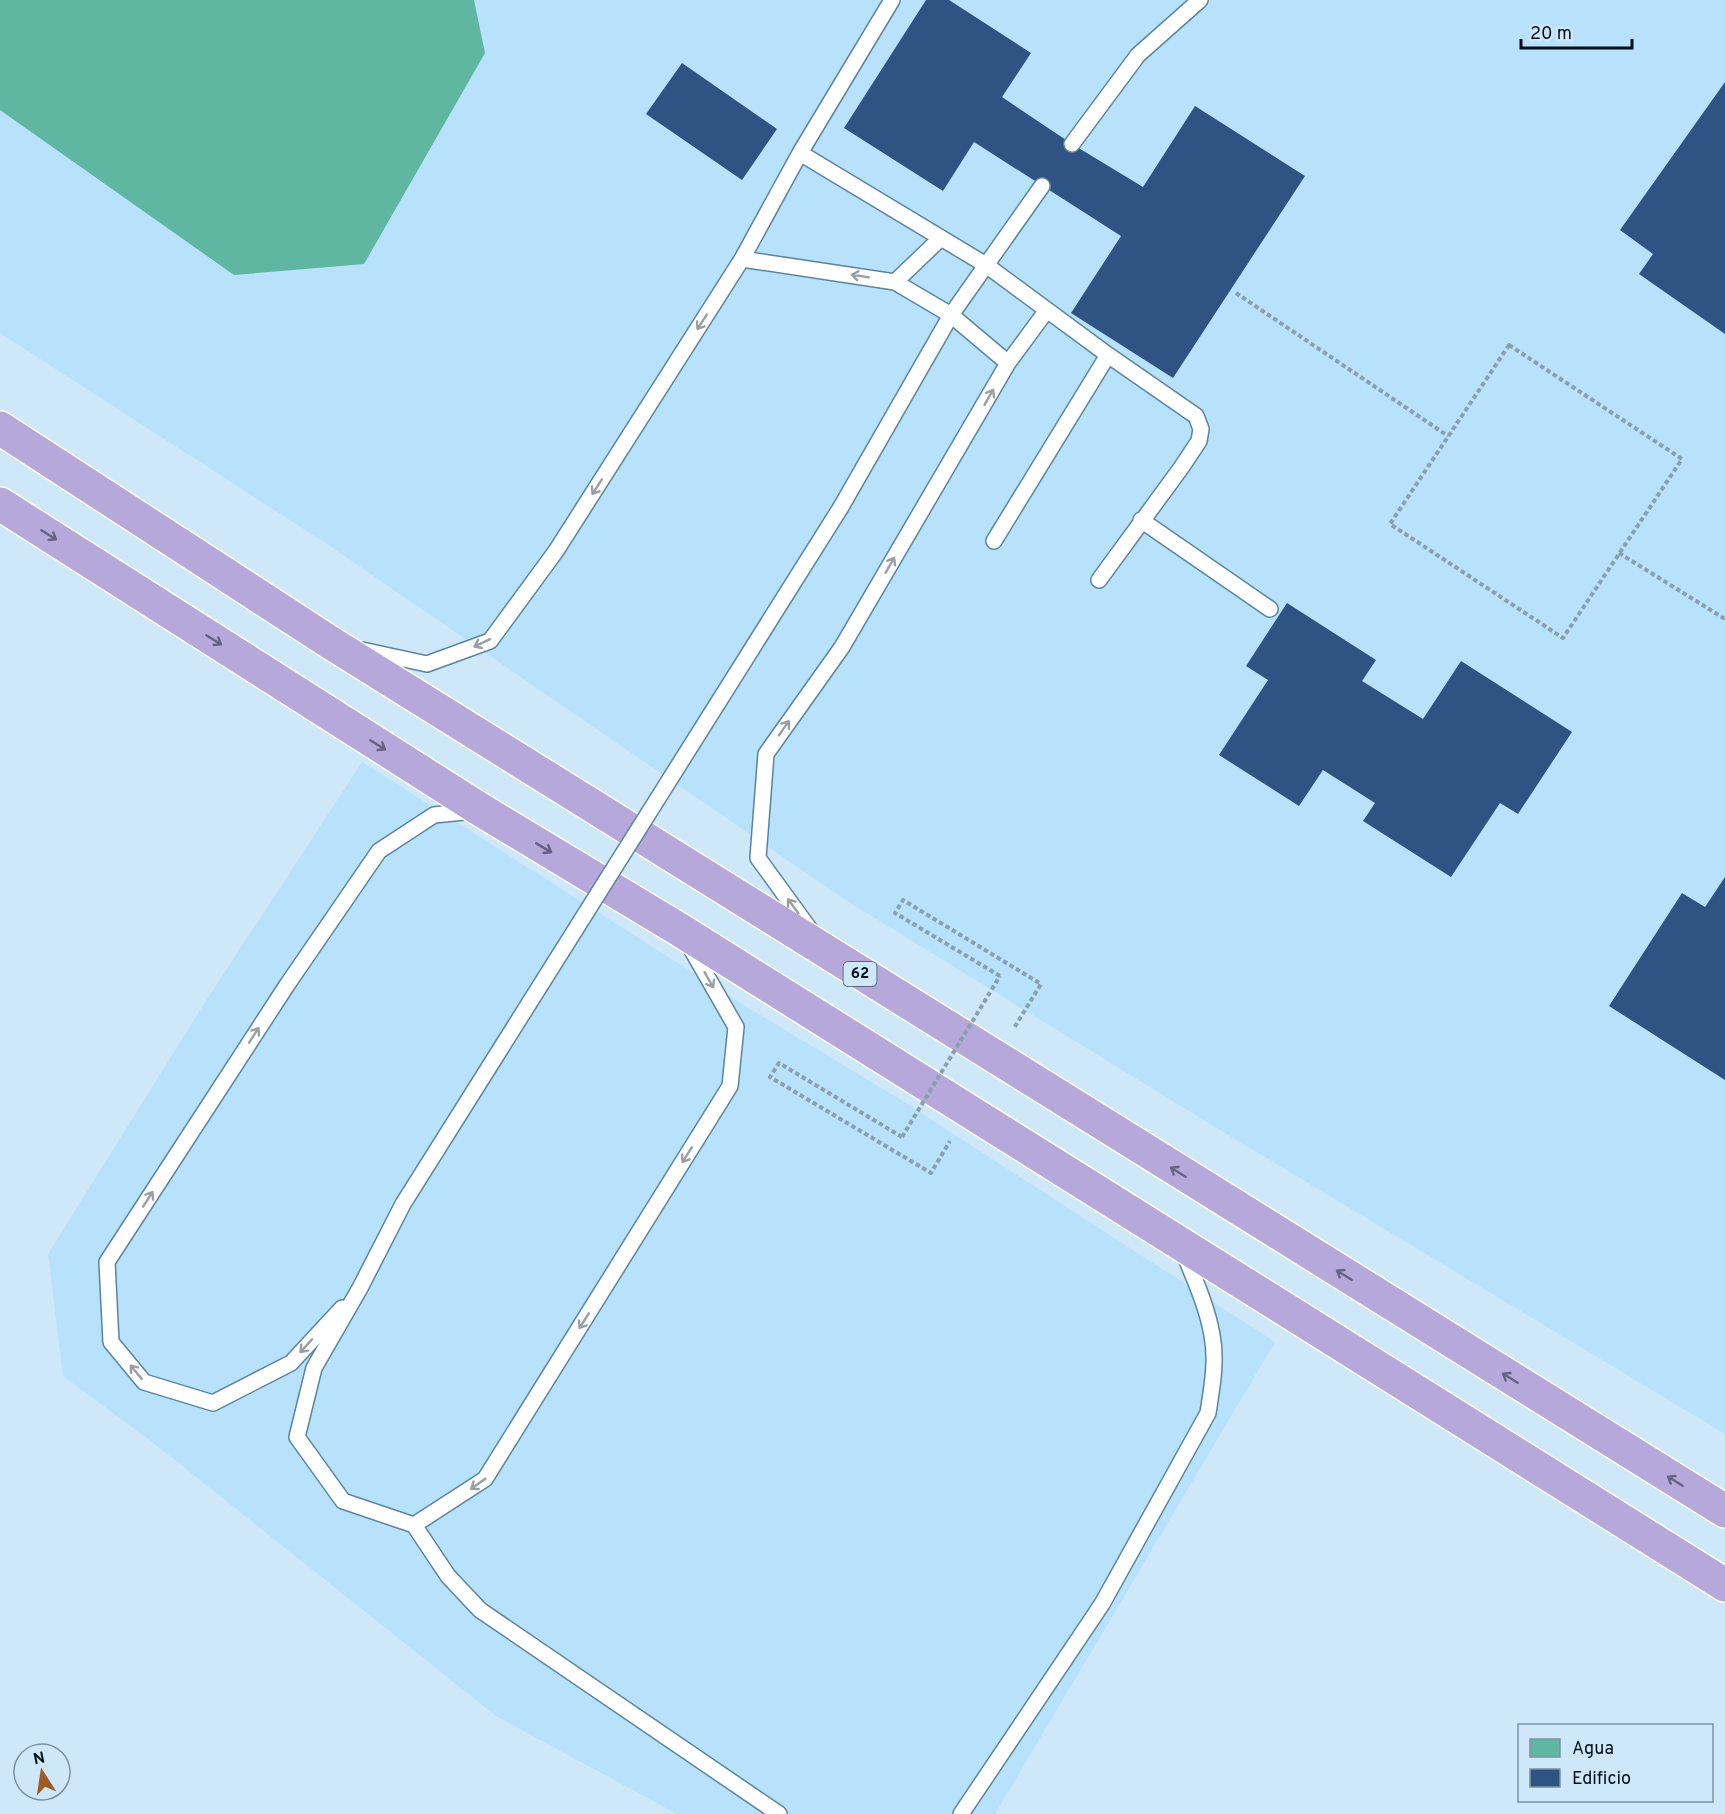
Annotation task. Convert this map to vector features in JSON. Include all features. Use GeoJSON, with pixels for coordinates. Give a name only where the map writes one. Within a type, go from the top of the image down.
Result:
{"type":"FeatureCollection","features":[{"type":"Feature","properties":{"kind":"highway","name":"62"},"geometry":{"type":"LineString","coordinates":[[0,428],[331,643],[1725,1511]]}},
{"type":"Feature","properties":{"kind":"highway"},"geometry":{"type":"LineString","coordinates":[[0,504],[481,810],[680,930],[969,1110],[1725,1585]]}},
{"type":"Feature","properties":{"kind":"lane"},"geometry":{"type":"LineString","coordinates":[[331,643],[427,664],[490,641],[556,551],[742,259],[800,153],[892,0]]}},
{"type":"Feature","properties":{"kind":"lane"},"geometry":{"type":"LineString","coordinates":[[1072,144],[1138,55],[1200,0]]}},
{"type":"Feature","properties":{"kind":"lane"},"geometry":{"type":"LineString","coordinates":[[800,153],[986,265],[1108,355],[1196,416],[1201,429],[1199,441],[1099,580]]}},
{"type":"Feature","properties":{"kind":"lane"},"geometry":{"type":"LineString","coordinates":[[779,1814],[480,1610],[448,1576],[414,1526],[343,1502],[297,1437],[314,1368],[360,1288],[403,1204],[841,507],[951,315],[1042,186]]}},
{"type":"Feature","properties":{"kind":"lane"},"geometry":{"type":"LineString","coordinates":[[895,282],[941,238]]}},
{"type":"Feature","properties":{"kind":"lane"},"geometry":{"type":"LineString","coordinates":[[742,259],[895,282],[951,315],[1008,363]]}},
{"type":"Feature","properties":{"kind":"lane"},"geometry":{"type":"LineString","coordinates":[[827,953],[758,858],[766,754],[842,647],[1008,363],[1047,310]]}},
{"type":"Feature","properties":{"kind":"lane"},"geometry":{"type":"LineString","coordinates":[[994,541],[1108,355]]}},
{"type":"Feature","properties":{"kind":"lane"},"geometry":{"type":"LineString","coordinates":[[1141,520],[1270,609]]}},
{"type":"Feature","properties":{"kind":"lane"},"geometry":{"type":"LineString","coordinates":[[360,1288],[291,1363],[213,1403],[144,1382],[111,1342],[107,1262],[287,985],[379,851],[434,815],[481,810]]}},
{"type":"Feature","properties":{"kind":"lane"},"geometry":{"type":"LineString","coordinates":[[414,1526],[485,1479],[730,1086],[736,1027],[680,930]]}},
{"type":"Feature","properties":{"kind":"lane"},"geometry":{"type":"LineString","coordinates":[[961,1814],[1102,1604],[1208,1413],[1214,1379],[1213,1336],[1208,1314],[1180,1242]]}},
{"type":"Feature","properties":{"kind":"path"},"geometry":{"type":"LineString","coordinates":[[1236,293],[1448,436]]}},
{"type":"Feature","properties":{"kind":"path"},"geometry":{"type":"LineString","coordinates":[[1509,345],[1682,459],[1563,638],[1390,524],[1448,436],[1509,345]]}},
{"type":"Feature","properties":{"kind":"path"},"geometry":{"type":"LineString","coordinates":[[1619,553],[1725,619]]}},
{"type":"Feature","properties":{"kind":"path"},"geometry":{"type":"LineString","coordinates":[[969,1110],[930,1173],[770,1077],[779,1062],[902,1137],[1000,976],[896,914],[903,900],[1041,984],[996,1059]]}},
{"type":"Feature","properties":{"kind":"shaded area"},"geometry":{"type":"Polygon","coordinates":[[[0,0],[1725,0],[1725,1434],[1215,1127],[847,901],[327,544],[0,333],[0,0]]]}},
{"type":"Feature","properties":{"kind":"shaded area"},"geometry":{"type":"Polygon","coordinates":[[[362,762],[747,1007],[901,1100],[1275,1342],[995,1814],[677,1814],[496,1716],[156,1445],[63,1376],[48,1254],[202,1007],[362,762]]]}},
{"type":"Feature","properties":{"kind":"water"},"geometry":{"type":"Polygon","coordinates":[[[0,0],[474,0],[485,53],[364,264],[234,275],[0,110],[0,0]]]}},
{"type":"Feature","properties":{"kind":"building"},"geometry":{"type":"Polygon","coordinates":[[[926,0],[949,0],[1031,53],[1002,97],[1072,144],[1143,187],[1195,106],[1305,176],[1173,378],[1071,313],[1121,236],[974,142],[943,191],[844,128],[926,0]]]}},
{"type":"Feature","properties":{"kind":"building"},"geometry":{"type":"Polygon","coordinates":[[[682,63],[777,129],[742,180],[646,114],[682,63]]]}},
{"type":"Feature","properties":{"kind":"building"},"geometry":{"type":"Polygon","coordinates":[[[1725,82],[1725,334],[1639,274],[1653,254],[1620,230],[1725,82]]]}},
{"type":"Feature","properties":{"kind":"building"},"geometry":{"type":"Polygon","coordinates":[[[1287,603],[1376,660],[1362,681],[1423,719],[1461,661],[1572,732],[1518,814],[1500,803],[1451,877],[1363,821],[1375,803],[1323,770],[1299,806],[1219,755],[1268,680],[1246,666],[1287,603]]]}},
{"type":"Feature","properties":{"kind":"building"},"geometry":{"type":"Polygon","coordinates":[[[1725,877],[1725,1080],[1609,1006],[1682,893],[1705,907],[1725,877]]]}}]}
